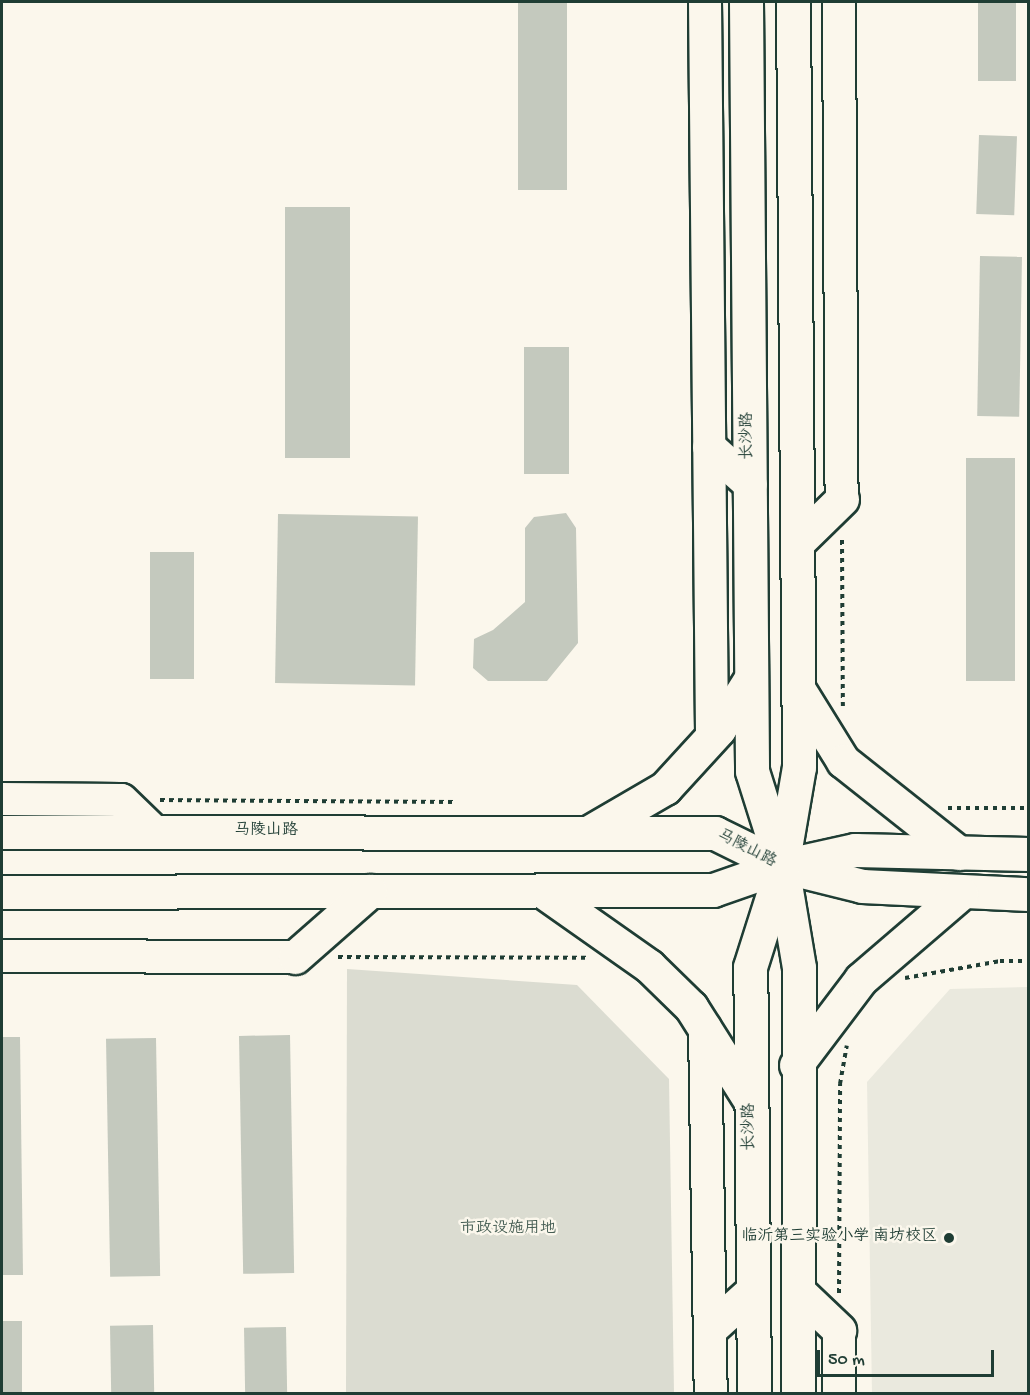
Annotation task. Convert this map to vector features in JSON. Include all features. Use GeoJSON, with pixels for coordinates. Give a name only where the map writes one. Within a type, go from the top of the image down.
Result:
{"type":"FeatureCollection","features":[{"type":"Feature","properties":{"kind":"main road","name":"长沙路"},"geometry":{"type":"LineString","coordinates":[[746,2],[752,771],[782,866],[799,968],[796,1065],[798,1394]]}},
{"type":"Feature","properties":{"kind":"main road","name":"长沙路"},"geometry":{"type":"LineString","coordinates":[[754,1394],[751,1292],[750,967],[782,866],[799,767],[793,2]]}},
{"type":"Feature","properties":{"kind":"main road"},"geometry":{"type":"LineString","coordinates":[[709,447],[750,484]]}},
{"type":"Feature","properties":{"kind":"main road"},"geometry":{"type":"LineString","coordinates":[[797,543],[842,499]]}},
{"type":"Feature","properties":{"kind":"main road"},"geometry":{"type":"LineString","coordinates":[[589,832],[665,788],[712,737],[751,678]]}},
{"type":"Feature","properties":{"kind":"main road"},"geometry":{"type":"LineString","coordinates":[[798,688],[843,761],[959,853]]}},
{"type":"Feature","properties":{"kind":"main road"},"geometry":{"type":"LineString","coordinates":[[121,800],[154,832]]}},
{"type":"Feature","properties":{"kind":"main road","name":"马陵山路"},"geometry":{"type":"LineString","coordinates":[[2,832],[715,832],[782,866]]}},
{"type":"Feature","properties":{"kind":"main road"},"geometry":{"type":"LineString","coordinates":[[782,866],[855,850],[1029,854]]}},
{"type":"Feature","properties":{"kind":"main road"},"geometry":{"type":"LineString","coordinates":[[782,866],[862,886],[961,893],[1029,894]]}},
{"type":"Feature","properties":{"kind":"main road","name":"马陵山路"},"geometry":{"type":"LineString","coordinates":[[2,891],[713,890],[782,866]]}},
{"type":"Feature","properties":{"kind":"main road"},"geometry":{"type":"LineString","coordinates":[[541,890],[649,966],[705,1028],[752,1102]]}},
{"type":"Feature","properties":{"kind":"main road"},"geometry":{"type":"LineString","coordinates":[[295,957],[370,891]]}},
{"type":"Feature","properties":{"kind":"main road"},"geometry":{"type":"LineString","coordinates":[[796,1065],[861,979],[961,893]]}},
{"type":"Feature","properties":{"kind":"main road"},"geometry":{"type":"LineString","coordinates":[[798,1291],[839,1330]]}},
{"type":"Feature","properties":{"kind":"main road"},"geometry":{"type":"LineString","coordinates":[[710,1329],[751,1292]]}},
{"type":"Feature","properties":{"kind":"street"},"geometry":{"type":"LineString","coordinates":[[705,2],[712,737]]}},
{"type":"Feature","properties":{"kind":"street"},"geometry":{"type":"LineString","coordinates":[[839,2],[842,499]]}},
{"type":"Feature","properties":{"kind":"street"},"geometry":{"type":"LineString","coordinates":[[2,799],[121,800]]}},
{"type":"Feature","properties":{"kind":"street"},"geometry":{"type":"LineString","coordinates":[[2,956],[295,957]]}},
{"type":"Feature","properties":{"kind":"street"},"geometry":{"type":"LineString","coordinates":[[705,1028],[711,1394]]}},
{"type":"Feature","properties":{"kind":"street"},"geometry":{"type":"LineString","coordinates":[[839,1330],[839,1394]]}},
{"type":"Feature","properties":{"kind":"path"},"geometry":{"type":"LineString","coordinates":[[842,499],[843,713]]}},
{"type":"Feature","properties":{"kind":"path"},"geometry":{"type":"LineString","coordinates":[[121,800],[463,802]]}},
{"type":"Feature","properties":{"kind":"path"},"geometry":{"type":"LineString","coordinates":[[901,808],[1029,808]]}},
{"type":"Feature","properties":{"kind":"path"},"geometry":{"type":"LineString","coordinates":[[295,957],[591,958]]}},
{"type":"Feature","properties":{"kind":"path"},"geometry":{"type":"LineString","coordinates":[[861,979],[915,978],[1000,961],[1029,961]]}},
{"type":"Feature","properties":{"kind":"path"},"geometry":{"type":"LineString","coordinates":[[839,1330],[840,1083],[849,1037]]}},
{"type":"Feature","properties":{"kind":"shaded area","name":"临沂第三实验小学 南坊校区"},"geometry":{"type":"Polygon","coordinates":[[[1028,987],[1028,1393],[872,1393],[867,1082],[950,989],[1028,987]]]}},
{"type":"Feature","properties":{"kind":"green space","name":"市政设施用地"},"geometry":{"type":"Polygon","coordinates":[[[347,969],[577,985],[669,1079],[674,1393],[346,1393],[347,969]]]}},
{"type":"Feature","properties":{"kind":"building"},"geometry":{"type":"Polygon","coordinates":[[[518,2],[567,2],[567,190],[518,190],[518,2]]]}},
{"type":"Feature","properties":{"kind":"building"},"geometry":{"type":"Polygon","coordinates":[[[978,2],[1016,2],[1016,81],[978,81],[978,2]]]}},
{"type":"Feature","properties":{"kind":"building"},"geometry":{"type":"Polygon","coordinates":[[[979,135],[1017,136],[1014,215],[976,214],[979,135]]]}},
{"type":"Feature","properties":{"kind":"building"},"geometry":{"type":"Polygon","coordinates":[[[285,207],[350,207],[350,458],[285,458],[285,207]]]}},
{"type":"Feature","properties":{"kind":"building"},"geometry":{"type":"Polygon","coordinates":[[[980,256],[1022,257],[1019,417],[977,416],[980,256]]]}},
{"type":"Feature","properties":{"kind":"building"},"geometry":{"type":"Polygon","coordinates":[[[524,347],[569,347],[569,474],[524,474],[524,347]]]}},
{"type":"Feature","properties":{"kind":"building"},"geometry":{"type":"Polygon","coordinates":[[[966,458],[1015,458],[1015,681],[966,681],[966,458]]]}},
{"type":"Feature","properties":{"kind":"building"},"geometry":{"type":"Polygon","coordinates":[[[566,513],[576,528],[578,643],[547,681],[488,681],[473,668],[474,639],[493,630],[525,602],[525,528],[534,517],[566,513]]]}},
{"type":"Feature","properties":{"kind":"building"},"geometry":{"type":"Polygon","coordinates":[[[278,514],[418,516],[415,685],[275,683],[278,514]]]}},
{"type":"Feature","properties":{"kind":"building"},"geometry":{"type":"Polygon","coordinates":[[[150,552],[194,552],[194,679],[150,679],[150,552]]]}},
{"type":"Feature","properties":{"kind":"building"},"geometry":{"type":"Polygon","coordinates":[[[290,1035],[294,1273],[243,1274],[239,1036],[290,1035]]]}},
{"type":"Feature","properties":{"kind":"building"},"geometry":{"type":"Polygon","coordinates":[[[2,1037],[20,1037],[23,1275],[2,1275],[2,1037]]]}},
{"type":"Feature","properties":{"kind":"building"},"geometry":{"type":"Polygon","coordinates":[[[156,1038],[160,1276],[110,1277],[106,1039],[156,1038]]]}},
{"type":"Feature","properties":{"kind":"building"},"geometry":{"type":"Polygon","coordinates":[[[2,1321],[22,1321],[22,1394],[2,1394],[2,1321]]]}},
{"type":"Feature","properties":{"kind":"building"},"geometry":{"type":"Polygon","coordinates":[[[153,1325],[154,1394],[111,1394],[110,1326],[153,1325]]]}},
{"type":"Feature","properties":{"kind":"building"},"geometry":{"type":"Polygon","coordinates":[[[286,1327],[287,1394],[245,1394],[244,1328],[286,1327]]]}},
{"type":"Feature","properties":{"kind":"place","name":"临沂第三实验小学 南坊校区"},"geometry":{"type":"Point","coordinates":[949,1238]}}]}
